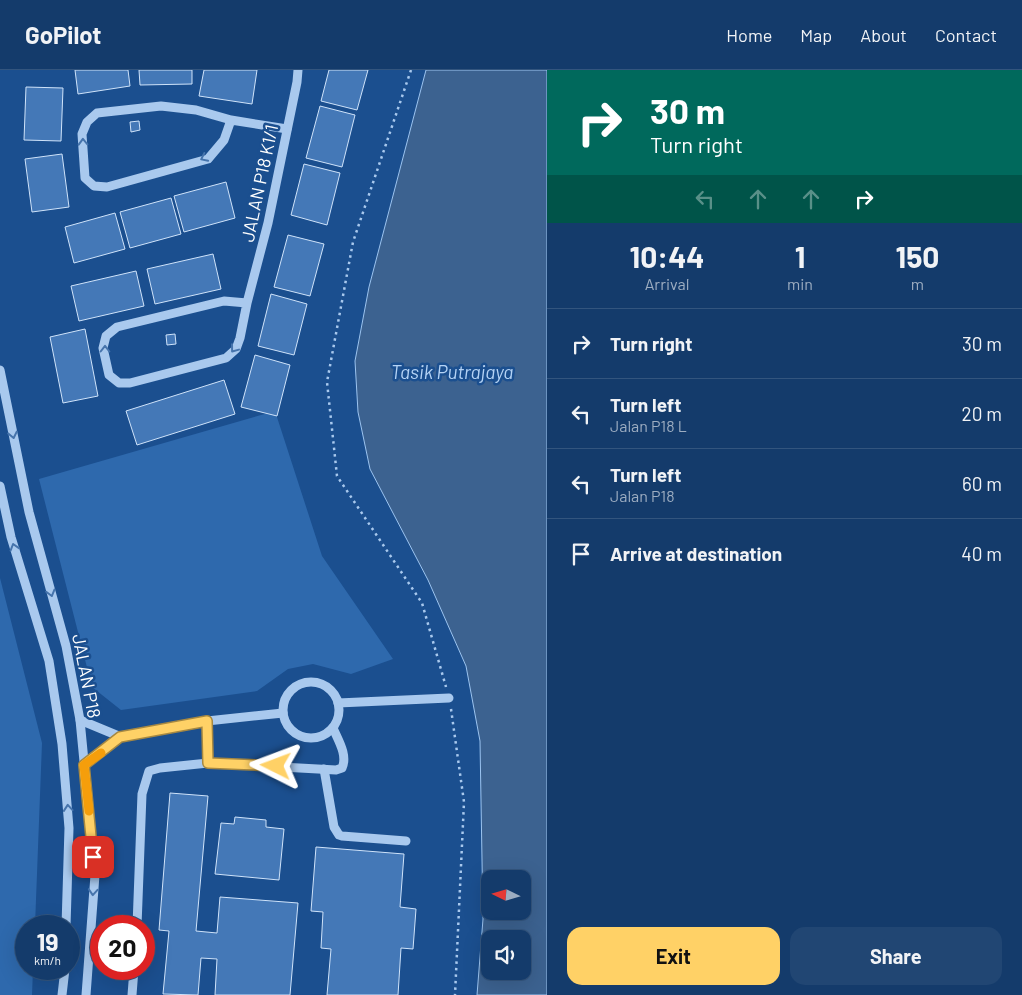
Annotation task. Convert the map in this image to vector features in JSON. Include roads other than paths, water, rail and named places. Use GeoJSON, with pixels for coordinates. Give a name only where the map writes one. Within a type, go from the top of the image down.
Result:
{"type":"FeatureCollection","features":[{"type":"Feature","properties":{"kind":"street","name":"JALAN P18 K1/1"},"geometry":{"type":"LineString","coordinates":[[247,303],[224,301],[117,327],[106,336],[103,348],[109,375],[119,383],[130,383],[226,358],[236,349],[268,223],[298,70]]}},
{"type":"Feature","properties":{"kind":"street"},"geometry":{"type":"LineString","coordinates":[[231,120],[224,140],[208,159],[107,187],[94,186],[85,178],[82,134],[87,122],[97,113],[161,106],[196,110],[231,120],[287,129]]}},
{"type":"Feature","properties":{"kind":"street","name":"JALAN P18"},"geometry":{"type":"LineString","coordinates":[[0,370],[29,512],[66,646],[80,720],[94,875],[86,995]]}},
{"type":"Feature","properties":{"kind":"street","name":"JALAN P18"},"geometry":{"type":"LineString","coordinates":[[0,486],[11,537],[49,661],[62,744],[69,828],[66,915]]}},
{"type":"Feature","properties":{"kind":"street"},"geometry":{"type":"LineString","coordinates":[[306,682],[323,684],[330,688],[338,703],[338,716],[333,728],[326,734],[317,737],[308,738],[291,730],[283,713],[286,696],[298,685],[306,682]]}},
{"type":"Feature","properties":{"kind":"street"},"geometry":{"type":"LineString","coordinates":[[338,703],[449,698]]}},
{"type":"Feature","properties":{"kind":"street"},"geometry":{"type":"LineString","coordinates":[[84,765],[120,737],[207,721],[283,713]]}},
{"type":"Feature","properties":{"kind":"street"},"geometry":{"type":"LineString","coordinates":[[80,720],[120,737]]}},
{"type":"Feature","properties":{"kind":"street"},"geometry":{"type":"LineString","coordinates":[[207,721],[208,763]]}},
{"type":"Feature","properties":{"kind":"street"},"geometry":{"type":"LineString","coordinates":[[137,915],[142,794],[149,771],[208,763],[336,770],[342,768],[344,759],[342,748],[333,728]]}},
{"type":"Feature","properties":{"kind":"street"},"geometry":{"type":"LineString","coordinates":[[324,769],[334,827],[339,835],[406,841]]}},
{"type":"Feature","properties":{"kind":"street"},"geometry":{"type":"LineString","coordinates":[[62,995],[64,980]]}},
{"type":"Feature","properties":{"kind":"street"},"geometry":{"type":"LineString","coordinates":[[132,995],[133,980]]}},
{"type":"Feature","properties":{"kind":"water","name":"Tasik Putrajaya"},"geometry":{"type":"Polygon","coordinates":[[[426,70],[547,70],[547,995],[477,995],[481,944],[481,980],[531,980],[531,930],[482,930],[483,920],[531,920],[531,870],[482,870],[480,741],[466,666],[428,580],[370,469],[358,412],[355,361],[369,287],[426,70]]]}}]}
